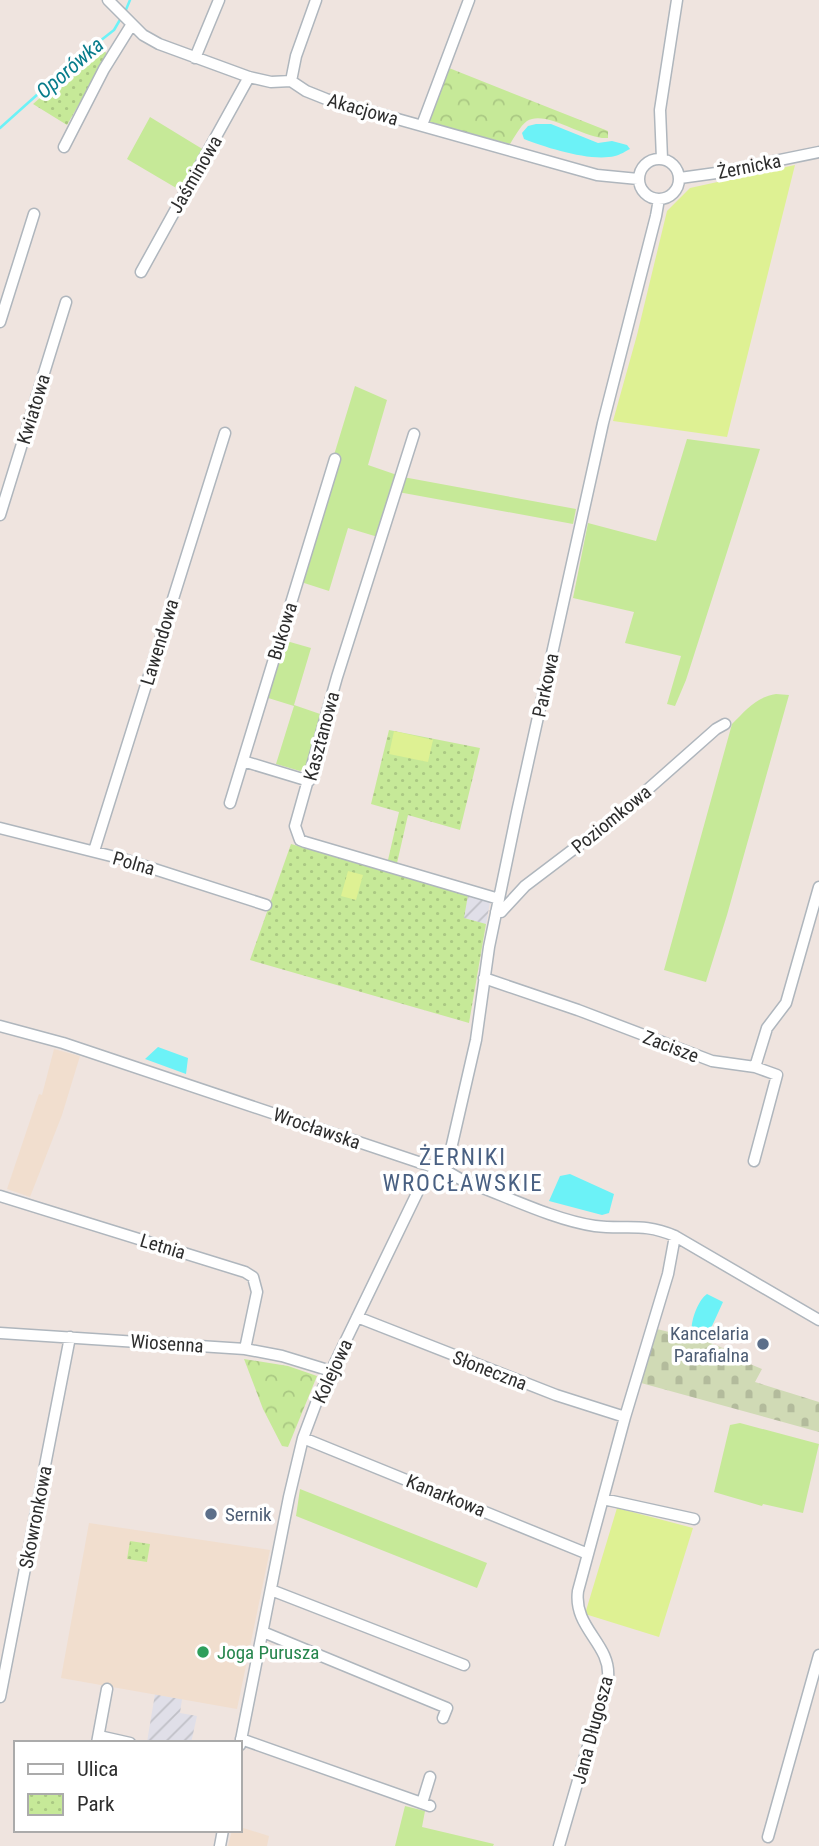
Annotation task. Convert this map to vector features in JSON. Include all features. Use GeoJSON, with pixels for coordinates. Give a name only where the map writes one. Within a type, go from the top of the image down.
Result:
{"type":"FeatureCollection","features":[{"type":"Feature","properties":{"kind":"street","name":"Akacjowa"},"geometry":{"type":"LineString","coordinates":[[108,0],[151,40],[195,58],[271,82],[291,80],[306,91],[326,99],[597,175],[638,179]]}},
{"type":"Feature","properties":{"kind":"street"},"geometry":{"type":"LineString","coordinates":[[195,58],[219,0]]}},
{"type":"Feature","properties":{"kind":"street"},"geometry":{"type":"LineString","coordinates":[[291,80],[316,0]]}},
{"type":"Feature","properties":{"kind":"street"},"geometry":{"type":"LineString","coordinates":[[422,125],[469,0]]}},
{"type":"Feature","properties":{"kind":"street"},"geometry":{"type":"LineString","coordinates":[[662,159],[660,110],[677,0]]}},
{"type":"Feature","properties":{"kind":"street"},"geometry":{"type":"LineString","coordinates":[[64,147],[104,69],[126,18]]}},
{"type":"Feature","properties":{"kind":"street","name":"Jaśminowa"},"geometry":{"type":"LineString","coordinates":[[141,272],[249,76]]}},
{"type":"Feature","properties":{"kind":"street","name":"Żernicka"},"geometry":{"type":"LineString","coordinates":[[680,178],[819,152]]}},
{"type":"Feature","properties":{"kind":"street"},"geometry":{"type":"LineString","coordinates":[[662,159],[673,164],[680,178],[675,192],[659,200],[646,195],[640,188],[638,179],[640,171],[648,162],[662,159]]}},
{"type":"Feature","properties":{"kind":"street","name":"Parkowa"},"geometry":{"type":"LineString","coordinates":[[437,1169],[449,1156],[476,1040],[496,912],[603,423],[659,200]]}},
{"type":"Feature","properties":{"kind":"street"},"geometry":{"type":"LineString","coordinates":[[0,322],[34,214]]}},
{"type":"Feature","properties":{"kind":"street","name":"Kwiatowa"},"geometry":{"type":"LineString","coordinates":[[0,515],[65,302]]}},
{"type":"Feature","properties":{"kind":"street","name":"Lawendowa"},"geometry":{"type":"LineString","coordinates":[[94,851],[225,433]]}},
{"type":"Feature","properties":{"kind":"street","name":"Kasztanowa"},"geometry":{"type":"LineString","coordinates":[[414,434],[337,677],[295,826],[300,840],[499,900]]}},
{"type":"Feature","properties":{"kind":"street","name":"Bukowa"},"geometry":{"type":"LineString","coordinates":[[230,803],[335,459]]}},
{"type":"Feature","properties":{"kind":"street","name":"Poziomkowa"},"geometry":{"type":"LineString","coordinates":[[496,912],[501,912],[525,886],[620,814],[725,724]]}},
{"type":"Feature","properties":{"kind":"street"},"geometry":{"type":"LineString","coordinates":[[243,761],[309,781]]}},
{"type":"Feature","properties":{"kind":"street","name":"Polna"},"geometry":{"type":"LineString","coordinates":[[0,828],[94,851],[266,905]]}},
{"type":"Feature","properties":{"kind":"street"},"geometry":{"type":"LineString","coordinates":[[754,1161],[777,1075],[755,1067],[767,1028],[786,1003],[819,887]]}},
{"type":"Feature","properties":{"kind":"street","name":"Zacisze"},"geometry":{"type":"LineString","coordinates":[[484,978],[712,1061],[755,1067]]}},
{"type":"Feature","properties":{"kind":"street","name":"Wrocławska"},"geometry":{"type":"LineString","coordinates":[[0,1026],[122,1062],[437,1169],[575,1220],[595,1226],[656,1228],[675,1236],[819,1320]]}},
{"type":"Feature","properties":{"kind":"street","name":"Kolejowa"},"geometry":{"type":"LineString","coordinates":[[240,1741],[296,1460],[303,1438],[331,1371],[421,1185],[437,1169]]}},
{"type":"Feature","properties":{"kind":"street","name":"Letnia"},"geometry":{"type":"LineString","coordinates":[[0,1196],[245,1272],[253,1278],[257,1292],[245,1349]]}},
{"type":"Feature","properties":{"kind":"street","name":"Jana Długosza"},"geometry":{"type":"LineString","coordinates":[[559,1846],[608,1677],[609,1665],[580,1617],[577,1608],[578,1591],[625,1417],[668,1274],[675,1236]]}},
{"type":"Feature","properties":{"kind":"street","name":"Słoneczna"},"geometry":{"type":"LineString","coordinates":[[358,1318],[556,1395],[625,1417]]}},
{"type":"Feature","properties":{"kind":"street","name":"Wiosenna"},"geometry":{"type":"LineString","coordinates":[[0,1333],[245,1349],[282,1356],[331,1371]]}},
{"type":"Feature","properties":{"kind":"street","name":"Skowronkowa"},"geometry":{"type":"LineString","coordinates":[[0,1697],[70,1337]]}},
{"type":"Feature","properties":{"kind":"street","name":"Kanarkowa"},"geometry":{"type":"LineString","coordinates":[[303,1438],[588,1553]]}},
{"type":"Feature","properties":{"kind":"street"},"geometry":{"type":"LineString","coordinates":[[603,1499],[694,1519]]}},
{"type":"Feature","properties":{"kind":"street"},"geometry":{"type":"LineString","coordinates":[[271,1590],[464,1665]]}},
{"type":"Feature","properties":{"kind":"street"},"geometry":{"type":"LineString","coordinates":[[262,1632],[445,1713]]}},
{"type":"Feature","properties":{"kind":"street"},"geometry":{"type":"LineString","coordinates":[[768,1837],[819,1655]]}},
{"type":"Feature","properties":{"kind":"street"},"geometry":{"type":"LineString","coordinates":[[98,1740],[107,1689]]}},
{"type":"Feature","properties":{"kind":"street"},"geometry":{"type":"LineString","coordinates":[[242,1743],[426,1804],[430,1777]]}},
{"type":"Feature","properties":{"kind":"shaded area"},"geometry":{"type":"Polygon","coordinates":[[[468,895],[490,902],[486,924],[463,918],[468,895]]]}},
{"type":"Feature","properties":{"kind":"shaded area"},"geometry":{"type":"Polygon","coordinates":[[[54,1049],[80,1056],[62,1115],[30,1197],[7,1189],[39,1094],[42,1095],[54,1049]]]}},
{"type":"Feature","properties":{"kind":"shaded area"},"geometry":{"type":"Polygon","coordinates":[[[89,1523],[270,1550],[237,1709],[61,1678],[89,1523]]]}},
{"type":"Feature","properties":{"kind":"shaded area"},"geometry":{"type":"Polygon","coordinates":[[[155,1694],[182,1699],[180,1713],[197,1716],[191,1741],[147,1741],[155,1694]]]}},
{"type":"Feature","properties":{"kind":"shaded area"},"geometry":{"type":"Polygon","coordinates":[[[242,1828],[269,1836],[267,1846],[228,1846],[232,1832],[242,1832],[242,1828]]]}},
{"type":"Feature","properties":{"kind":"green space"},"geometry":{"type":"Polygon","coordinates":[[[98,47],[108,54],[67,125],[33,104],[98,47]]]}},
{"type":"Feature","properties":{"kind":"green space"},"geometry":{"type":"Polygon","coordinates":[[[449,68],[608,131],[608,138],[535,118],[524,123],[510,144],[429,122],[449,68]]]}},
{"type":"Feature","properties":{"kind":"green space"},"geometry":{"type":"Polygon","coordinates":[[[150,117],[204,150],[183,192],[127,159],[150,117]]]}},
{"type":"Feature","properties":{"kind":"green space"},"geometry":{"type":"Polygon","coordinates":[[[795,165],[727,437],[613,421],[667,211],[690,188],[795,165]]]}},
{"type":"Feature","properties":{"kind":"green space"},"geometry":{"type":"Polygon","coordinates":[[[355,386],[387,400],[368,465],[397,475],[378,537],[348,528],[329,591],[301,582],[355,386]]]}},
{"type":"Feature","properties":{"kind":"green space"},"geometry":{"type":"Polygon","coordinates":[[[687,439],[760,449],[686,680],[675,706],[667,704],[681,656],[625,643],[634,612],[573,598],[588,523],[656,541],[687,439]]]}},
{"type":"Feature","properties":{"kind":"green space"},"geometry":{"type":"Polygon","coordinates":[[[403,477],[576,509],[573,524],[398,492],[403,477]]]}},
{"type":"Feature","properties":{"kind":"green space"},"geometry":{"type":"Polygon","coordinates":[[[283,640],[311,648],[294,705],[323,715],[307,768],[300,771],[276,764],[294,706],[265,697],[283,640]]]}},
{"type":"Feature","properties":{"kind":"green space"},"geometry":{"type":"Polygon","coordinates":[[[776,694],[789,695],[706,982],[664,970],[732,724],[757,701],[776,694]]]}},
{"type":"Feature","properties":{"kind":"green space"},"geometry":{"type":"Polygon","coordinates":[[[389,730],[480,748],[460,830],[408,815],[397,863],[388,860],[399,812],[371,804],[389,730]]]}},
{"type":"Feature","properties":{"kind":"green space"},"geometry":{"type":"Polygon","coordinates":[[[394,731],[433,740],[428,762],[389,754],[394,731]]]}},
{"type":"Feature","properties":{"kind":"green space"},"geometry":{"type":"Polygon","coordinates":[[[291,844],[468,895],[464,918],[486,924],[469,1023],[250,960],[291,844]]]}},
{"type":"Feature","properties":{"kind":"green space"},"geometry":{"type":"Polygon","coordinates":[[[348,871],[363,875],[356,900],[341,896],[348,871]]]}},
{"type":"Feature","properties":{"kind":"green space"},"geometry":{"type":"Polygon","coordinates":[[[657,1329],[709,1342],[734,1353],[738,1359],[762,1369],[755,1382],[819,1402],[819,1432],[641,1383],[657,1329]]]}},
{"type":"Feature","properties":{"kind":"green space"},"geometry":{"type":"Polygon","coordinates":[[[244,1359],[288,1366],[317,1376],[288,1447],[282,1446],[263,1409],[244,1359]]]}},
{"type":"Feature","properties":{"kind":"green space"},"geometry":{"type":"Polygon","coordinates":[[[740,1423],[819,1444],[803,1513],[763,1504],[762,1506],[714,1492],[730,1425],[740,1423]]]}},
{"type":"Feature","properties":{"kind":"green space"},"geometry":{"type":"Polygon","coordinates":[[[300,1489],[487,1563],[477,1588],[296,1516],[300,1489]]]}},
{"type":"Feature","properties":{"kind":"green space"},"geometry":{"type":"Polygon","coordinates":[[[617,1508],[693,1528],[659,1637],[585,1614],[617,1508]]]}},
{"type":"Feature","properties":{"kind":"green space"},"geometry":{"type":"Polygon","coordinates":[[[130,1541],[150,1544],[147,1562],[127,1559],[130,1541]]]}},
{"type":"Feature","properties":{"kind":"green space"},"geometry":{"type":"Polygon","coordinates":[[[405,1806],[425,1811],[422,1827],[494,1844],[395,1846],[405,1806]]]}},
{"type":"Feature","properties":{"kind":"water"},"geometry":{"type":"Polygon","coordinates":[[[551,124],[598,143],[612,141],[627,145],[630,149],[605,157],[582,156],[557,150],[524,139],[522,133],[528,126],[551,124]]]}},
{"type":"Feature","properties":{"kind":"water"},"geometry":{"type":"Polygon","coordinates":[[[158,1047],[188,1058],[186,1074],[145,1059],[158,1047]]]}},
{"type":"Feature","properties":{"kind":"water"},"geometry":{"type":"Polygon","coordinates":[[[570,1174],[614,1194],[609,1213],[602,1215],[549,1201],[560,1176],[570,1174]]]}},
{"type":"Feature","properties":{"kind":"water"},"geometry":{"type":"Polygon","coordinates":[[[707,1294],[723,1302],[704,1337],[692,1332],[692,1328],[693,1317],[707,1294]]]}},
{"type":"Feature","properties":{"kind":"waterway","name":"Oporówka"},"geometry":{"type":"LineString","coordinates":[[125,12],[130,0]]}},
{"type":"Feature","properties":{"kind":"waterway","name":"Oporówka"},"geometry":{"type":"LineString","coordinates":[[0,128],[77,59],[114,30],[121,18]]}},
{"type":"Feature","properties":{"kind":"place","name":"Kancelaria Parafialna"},"geometry":{"type":"Point","coordinates":[763,1344]}},
{"type":"Feature","properties":{"kind":"place","name":"Sernik"},"geometry":{"type":"Point","coordinates":[211,1514]}},
{"type":"Feature","properties":{"kind":"place","name":"Joga Purusza"},"geometry":{"type":"Point","coordinates":[203,1652]}},
{"type":"Feature","properties":{"kind":"district","name":"ŻERNIKI WROCŁAWSKIE"},"geometry":{"type":"Point","coordinates":[463,1170]}}]}
